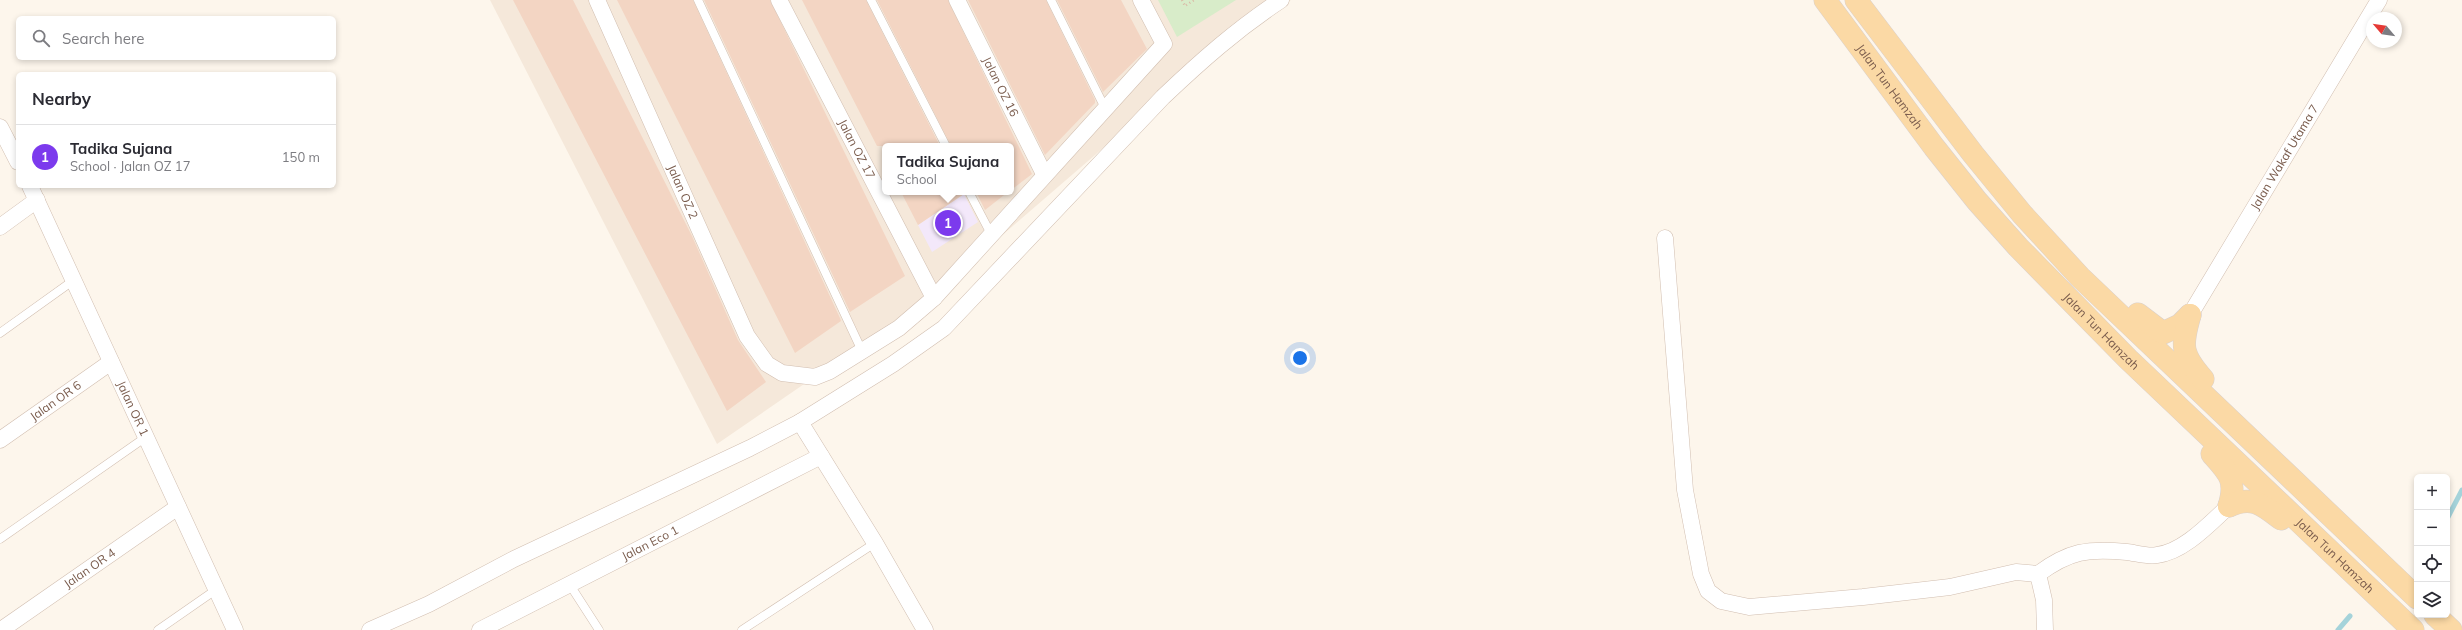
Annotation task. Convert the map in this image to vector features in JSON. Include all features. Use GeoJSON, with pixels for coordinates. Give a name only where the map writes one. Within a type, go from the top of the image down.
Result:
{"type":"FeatureCollection","features":[{"type":"Feature","properties":{"kind":"main road","name":"Jalan Tun Hamzah"},"geometry":{"type":"LineString","coordinates":[[1825,0],[1977,201],[2018,247],[2128,359],[2413,630]]}},
{"type":"Feature","properties":{"kind":"main road","name":"Jalan Tun Hamzah"},"geometry":{"type":"LineString","coordinates":[[1856,0],[1945,118],[2022,214],[2080,277],[2414,595]]}},
{"type":"Feature","properties":{"kind":"main road"},"geometry":{"type":"LineString","coordinates":[[1869,0],[1945,118]]}},
{"type":"Feature","properties":{"kind":"main road"},"geometry":{"type":"LineString","coordinates":[[2022,214],[2156,329],[2163,333],[2172,331],[2190,315]]}},
{"type":"Feature","properties":{"kind":"main road"},"geometry":{"type":"LineString","coordinates":[[2190,315],[2184,335],[2183,348],[2188,362],[2283,469]]}},
{"type":"Feature","properties":{"kind":"main road"},"geometry":{"type":"LineString","coordinates":[[2128,359],[2223,466],[2233,482],[2233,493],[2229,506]]}},
{"type":"Feature","properties":{"kind":"main road"},"geometry":{"type":"LineString","coordinates":[[2229,506],[2241,500],[2263,505],[2366,585]]}},
{"type":"Feature","properties":{"kind":"main road"},"geometry":{"type":"LineString","coordinates":[[2438,618],[2451,630]]}},
{"type":"Feature","properties":{"kind":"street","name":"Jalan OZ 2"},"geometry":{"type":"LineString","coordinates":[[597,0],[747,336],[767,364],[782,373],[815,377],[830,371],[862,351]]}},
{"type":"Feature","properties":{"kind":"street","name":"Jalan OZ 17"},"geometry":{"type":"LineString","coordinates":[[779,0],[934,298]]}},
{"type":"Feature","properties":{"kind":"street","name":"Jalan OZ 16"},"geometry":{"type":"LineString","coordinates":[[957,0],[1044,174]]}},
{"type":"Feature","properties":{"kind":"street"},"geometry":{"type":"LineString","coordinates":[[862,351],[899,328],[934,298],[1044,174],[1164,44],[1141,0]]}},
{"type":"Feature","properties":{"kind":"street"},"geometry":{"type":"LineString","coordinates":[[370,630],[429,604],[514,559],[750,448],[800,422],[887,368],[944,328],[1168,92],[1240,27],[1281,0]]}},
{"type":"Feature","properties":{"kind":"street","name":"Jalan Wakaf Utama 7"},"geometry":{"type":"LineString","coordinates":[[2190,315],[2379,0]]}},
{"type":"Feature","properties":{"kind":"street"},"geometry":{"type":"LineString","coordinates":[[0,127],[16,158]]}},
{"type":"Feature","properties":{"kind":"street","name":"Jalan OR 1"},"geometry":{"type":"LineString","coordinates":[[31,188],[235,630]]}},
{"type":"Feature","properties":{"kind":"street"},"geometry":{"type":"LineString","coordinates":[[0,227],[37,200]]}},
{"type":"Feature","properties":{"kind":"street"},"geometry":{"type":"LineString","coordinates":[[1665,238],[1685,490],[1701,574],[1708,592],[1721,601],[1749,606],[1863,598],[1950,586],[2016,572],[2038,574],[2056,561],[2073,553],[2099,549],[2157,556],[2176,549],[2229,506]]}},
{"type":"Feature","properties":{"kind":"street","name":"Jalan OR 6"},"geometry":{"type":"LineString","coordinates":[[0,440],[112,362]]}},
{"type":"Feature","properties":{"kind":"street"},"geometry":{"type":"LineString","coordinates":[[800,422],[875,543],[925,630]]}},
{"type":"Feature","properties":{"kind":"street","name":"Jalan Eco 1"},"geometry":{"type":"LineString","coordinates":[[480,630],[821,456]]}},
{"type":"Feature","properties":{"kind":"street","name":"Jalan OR 4"},"geometry":{"type":"LineString","coordinates":[[0,630],[178,507]]}},
{"type":"Feature","properties":{"kind":"street"},"geometry":{"type":"LineString","coordinates":[[2038,574],[2044,600],[2045,630]]}},
{"type":"Feature","properties":{"kind":"lane"},"geometry":{"type":"LineString","coordinates":[[698,0],[862,351]]}},
{"type":"Feature","properties":{"kind":"lane"},"geometry":{"type":"LineString","coordinates":[[871,0],[944,143]]}},
{"type":"Feature","properties":{"kind":"lane"},"geometry":{"type":"LineString","coordinates":[[1051,0],[1105,108]]}},
{"type":"Feature","properties":{"kind":"lane"},"geometry":{"type":"LineString","coordinates":[[971,195],[991,234]]}},
{"type":"Feature","properties":{"kind":"lane"},"geometry":{"type":"LineString","coordinates":[[0,333],[74,280]]}},
{"type":"Feature","properties":{"kind":"lane"},"geometry":{"type":"LineString","coordinates":[[0,539],[146,437]]}},
{"type":"Feature","properties":{"kind":"lane"},"geometry":{"type":"LineString","coordinates":[[742,630],[875,543]]}},
{"type":"Feature","properties":{"kind":"lane"},"geometry":{"type":"LineString","coordinates":[[570,585],[599,630]]}},
{"type":"Feature","properties":{"kind":"lane"},"geometry":{"type":"LineString","coordinates":[[158,630],[217,589]]}},
{"type":"Feature","properties":{"kind":"path"},"geometry":{"type":"LineString","coordinates":[[1182,0],[1185,6],[1194,0]]}},
{"type":"Feature","properties":{"kind":"shaded area"},"geometry":{"type":"Polygon","coordinates":[[[490,0],[1291,0],[1187,71],[1095,155],[932,296],[717,444],[490,0]]]}},
{"type":"Feature","properties":{"kind":"shaded area"},"geometry":{"type":"Polygon","coordinates":[[[963,195],[964,195],[978,222],[932,252],[918,225],[963,195]]]}},
{"type":"Feature","properties":{"kind":"green space"},"geometry":{"type":"Polygon","coordinates":[[[1158,0],[1236,0],[1177,37],[1158,0]]]}},
{"type":"Feature","properties":{"kind":"building"},"geometry":{"type":"Polygon","coordinates":[[[513,0],[573,0],[692,236],[738,340],[766,382],[727,411],[513,0]]]}},
{"type":"Feature","properties":{"kind":"building"},"geometry":{"type":"Polygon","coordinates":[[[617,0],[693,0],[841,321],[795,353],[617,0]]]}},
{"type":"Feature","properties":{"kind":"building"},"geometry":{"type":"Polygon","coordinates":[[[704,0],[770,0],[905,276],[850,312],[704,0]]]}},
{"type":"Feature","properties":{"kind":"building"},"geometry":{"type":"Polygon","coordinates":[[[802,0],[866,0],[938,143],[882,143],[882,146],[877,146],[802,0]]]}},
{"type":"Feature","properties":{"kind":"building"},"geometry":{"type":"Polygon","coordinates":[[[877,0],[948,0],[1032,174],[1014,188],[1014,143],[949,143],[877,0]]]}},
{"type":"Feature","properties":{"kind":"building"},"geometry":{"type":"Polygon","coordinates":[[[968,0],[1046,0],[1095,100],[1095,103],[1045,155],[968,0]]]}},
{"type":"Feature","properties":{"kind":"building"},"geometry":{"type":"Polygon","coordinates":[[[1057,0],[1121,0],[1147,49],[1103,92],[1057,0]]]}},
{"type":"Feature","properties":{"kind":"building"},"geometry":{"type":"Polygon","coordinates":[[[903,195],[963,195],[918,225],[903,195]]]}},
{"type":"Feature","properties":{"kind":"building"},"geometry":{"type":"Polygon","coordinates":[[[978,195],[1004,195],[985,210],[978,195]]]}},
{"type":"Feature","properties":{"kind":"waterway"},"geometry":{"type":"LineString","coordinates":[[2450,513],[2462,490]]}},
{"type":"Feature","properties":{"kind":"waterway"},"geometry":{"type":"LineString","coordinates":[[2338,630],[2350,616]]}},
{"type":"Feature","properties":{"kind":"place","name":"Tadika Sujana"},"geometry":{"type":"Point","coordinates":[948,223]}}]}
